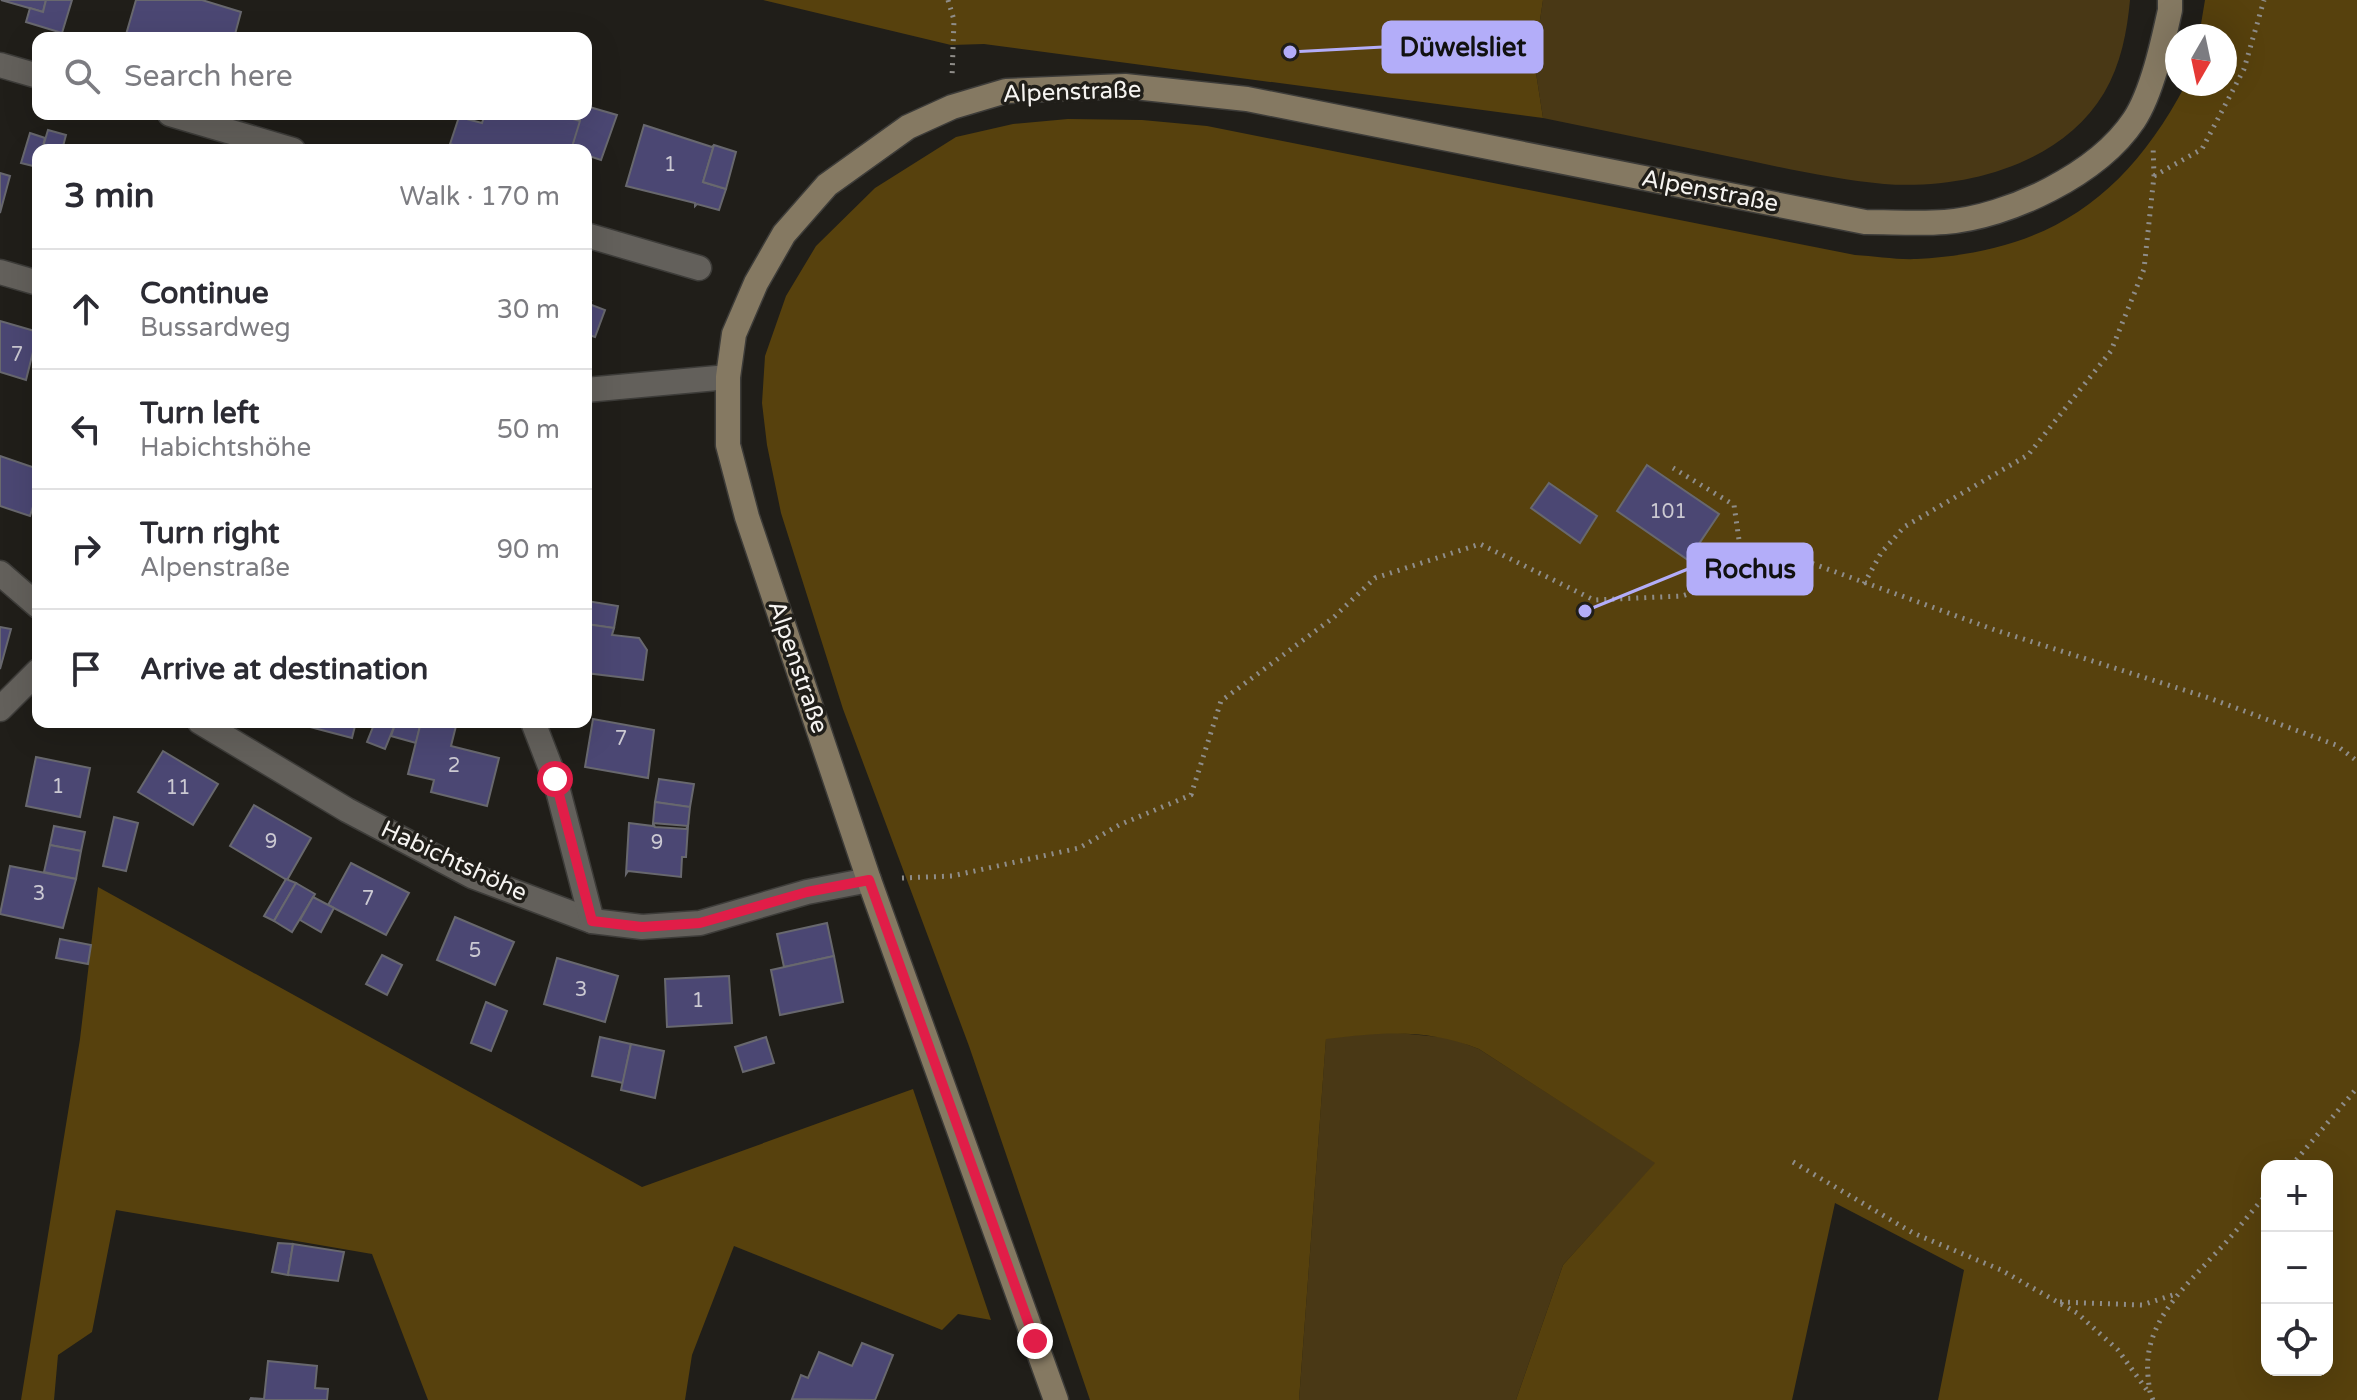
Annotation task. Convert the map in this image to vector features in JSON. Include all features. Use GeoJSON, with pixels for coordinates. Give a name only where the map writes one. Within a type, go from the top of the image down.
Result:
{"type":"FeatureCollection","features":[{"type":"Feature","properties":{"kind":"street","name":"Alpenstraße"},"geometry":{"type":"LineString","coordinates":[[1056,1400],[869,880],[747,517],[728,445],[728,377],[734,334],[756,283],[784,234],[827,185],[908,127],[952,107],[1006,91],[1125,86],[1247,99],[1865,222],[1947,222],[2005,209],[2063,184],[2105,151],[2135,119],[2157,66],[2170,0]]}},
{"type":"Feature","properties":{"kind":"street"},"geometry":{"type":"LineString","coordinates":[[0,65],[32,74]]}},
{"type":"Feature","properties":{"kind":"street"},"geometry":{"type":"LineString","coordinates":[[190,120],[272,144]]}},
{"type":"Feature","properties":{"kind":"street"},"geometry":{"type":"LineString","coordinates":[[592,237],[699,268]]}},
{"type":"Feature","properties":{"kind":"street"},"geometry":{"type":"LineString","coordinates":[[0,272],[32,281]]}},
{"type":"Feature","properties":{"kind":"street"},"geometry":{"type":"LineString","coordinates":[[592,389],[728,377]]}},
{"type":"Feature","properties":{"kind":"street"},"geometry":{"type":"LineString","coordinates":[[0,573],[32,601]]}},
{"type":"Feature","properties":{"kind":"street"},"geometry":{"type":"LineString","coordinates":[[0,709],[32,677]]}},
{"type":"Feature","properties":{"kind":"street","name":"Habichtshöhe"},"geometry":{"type":"LineString","coordinates":[[210,728],[347,810],[472,876],[592,921],[642,927],[700,923],[807,892],[869,880]]}},
{"type":"Feature","properties":{"kind":"street"},"geometry":{"type":"LineString","coordinates":[[535,728],[555,779],[592,921]]}},
{"type":"Feature","properties":{"kind":"path"},"geometry":{"type":"LineString","coordinates":[[948,0],[954,20],[952,43]]}},
{"type":"Feature","properties":{"kind":"path"},"geometry":{"type":"LineString","coordinates":[[1864,584],[1881,553],[1904,527],[2028,455],[2111,351],[2144,269],[2154,176],[2202,149],[2244,69],[2264,0]]}},
{"type":"Feature","properties":{"kind":"path"},"geometry":{"type":"LineString","coordinates":[[869,880],[952,876],[1079,848],[1119,825],[1191,795],[1221,701],[1333,618],[1375,578],[1480,544],[1594,600],[1682,596],[1715,585],[1741,554],[1734,505],[1673,468]]}},
{"type":"Feature","properties":{"kind":"path"},"geometry":{"type":"LineString","coordinates":[[1741,554],[1800,559],[1995,630],[2209,698],[2336,745],[2357,761]]}},
{"type":"Feature","properties":{"kind":"path"},"geometry":{"type":"LineString","coordinates":[[2296,1160],[2357,1088]]}},
{"type":"Feature","properties":{"kind":"path"},"geometry":{"type":"LineString","coordinates":[[1793,1162],[1913,1233],[2001,1270],[2077,1313],[2118,1350],[2153,1400]]}},
{"type":"Feature","properties":{"kind":"path"},"geometry":{"type":"LineString","coordinates":[[2149,1393],[2146,1355],[2177,1293],[2215,1255],[2261,1201]]}},
{"type":"Feature","properties":{"kind":"path"},"geometry":{"type":"LineString","coordinates":[[2058,1302],[2142,1305],[2177,1293]]}},
{"type":"Feature","properties":{"kind":"shaded area"},"geometry":{"type":"Polygon","coordinates":[[[763,0],[1543,0],[1534,60],[1543,118],[984,44],[951,45],[763,0]]]}},
{"type":"Feature","properties":{"kind":"shaded area"},"geometry":{"type":"Polygon","coordinates":[[[1543,0],[2130,0],[2122,48],[2110,82],[2085,118],[2063,138],[2008,168],[1977,177],[1914,185],[1823,176],[1543,118],[1534,60],[1543,0]]]}},
{"type":"Feature","properties":{"kind":"shaded area"},"geometry":{"type":"Polygon","coordinates":[[[2205,0],[2357,0],[2357,1400],[1938,1400],[1964,1270],[1835,1203],[1792,1400],[1516,1400],[1563,1265],[1655,1163],[1479,1049],[1441,1038],[1404,1034],[1326,1039],[1299,1400],[1090,1400],[969,1046],[843,709],[781,513],[762,403],[765,356],[786,296],[816,246],[875,188],[956,137],[1013,124],[1068,119],[1142,120],[1207,126],[1855,255],[1909,259],[1964,254],[2006,245],[2044,231],[2078,212],[2109,188],[2137,159],[2179,96],[2237,96],[2237,24],[2201,24],[2205,0]]]}},
{"type":"Feature","properties":{"kind":"shaded area"},"geometry":{"type":"Polygon","coordinates":[[[98,887],[642,1187],[913,1089],[991,1320],[958,1314],[942,1330],[734,1246],[692,1355],[685,1400],[428,1400],[372,1254],[116,1210],[92,1332],[58,1355],[54,1400],[21,1400],[80,1039],[98,887]]]}},
{"type":"Feature","properties":{"kind":"shaded area"},"geometry":{"type":"Polygon","coordinates":[[[1388,1032],[1450,1038],[1479,1049],[1656,1163],[1563,1265],[1516,1400],[1299,1400],[1326,1038],[1388,1032]]]}},
{"type":"Feature","properties":{"kind":"building"},"geometry":{"type":"Polygon","coordinates":[[[1,0],[46,0],[43,12],[1,0]]]}},
{"type":"Feature","properties":{"kind":"building"},"geometry":{"type":"Polygon","coordinates":[[[46,0],[72,0],[62,32],[26,22],[30,8],[43,12],[46,0]]]}},
{"type":"Feature","properties":{"kind":"building"},"geometry":{"type":"Polygon","coordinates":[[[136,0],[202,0],[241,12],[236,32],[127,32],[136,0]]]}},
{"type":"Feature","properties":{"kind":"building"},"geometry":{"type":"Polygon","coordinates":[[[592,108],[617,115],[601,160],[592,157],[592,144],[573,144],[579,120],[592,120],[592,108]]]}},
{"type":"Feature","properties":{"kind":"building"},"geometry":{"type":"Polygon","coordinates":[[[458,120],[482,123],[483,120],[580,121],[573,144],[450,144],[458,120]]]}},
{"type":"Feature","properties":{"kind":"building"},"geometry":{"type":"Polygon","coordinates":[[[644,125],[712,147],[714,145],[703,182],[726,189],[719,210],[626,186],[644,125]]]}},
{"type":"Feature","properties":{"kind":"building"},"geometry":{"type":"Polygon","coordinates":[[[48,130],[66,135],[64,144],[44,144],[48,130]]]}},
{"type":"Feature","properties":{"kind":"building"},"geometry":{"type":"Polygon","coordinates":[[[30,133],[45,138],[44,144],[32,144],[32,166],[21,163],[30,133]]]}},
{"type":"Feature","properties":{"kind":"building"},"geometry":{"type":"Polygon","coordinates":[[[714,145],[736,152],[726,189],[703,182],[714,145]]]}},
{"type":"Feature","properties":{"kind":"building"},"geometry":{"type":"Polygon","coordinates":[[[0,173],[10,176],[0,213],[0,173]]]}},
{"type":"Feature","properties":{"kind":"building"},"geometry":{"type":"Polygon","coordinates":[[[592,305],[605,310],[595,337],[592,336],[592,305]]]}},
{"type":"Feature","properties":{"kind":"building"},"geometry":{"type":"Polygon","coordinates":[[[0,321],[32,330],[32,356],[26,380],[0,372],[0,321]]]}},
{"type":"Feature","properties":{"kind":"building"},"geometry":{"type":"Polygon","coordinates":[[[0,456],[32,467],[30,516],[0,506],[0,456]]]}},
{"type":"Feature","properties":{"kind":"building"},"geometry":{"type":"Polygon","coordinates":[[[1647,465],[1719,514],[1688,560],[1617,511],[1647,465]]]}},
{"type":"Feature","properties":{"kind":"building"},"geometry":{"type":"Polygon","coordinates":[[[1549,483],[1597,516],[1580,543],[1531,508],[1549,483]]]}},
{"type":"Feature","properties":{"kind":"building"},"geometry":{"type":"Polygon","coordinates":[[[592,602],[618,606],[614,628],[592,625],[592,602]]]}},
{"type":"Feature","properties":{"kind":"building"},"geometry":{"type":"Polygon","coordinates":[[[592,625],[614,628],[612,635],[639,638],[647,650],[643,680],[592,674],[592,625]]]}},
{"type":"Feature","properties":{"kind":"building"},"geometry":{"type":"Polygon","coordinates":[[[0,627],[11,629],[0,669],[0,627]]]}},
{"type":"Feature","properties":{"kind":"building"},"geometry":{"type":"Polygon","coordinates":[[[593,719],[654,730],[648,778],[585,767],[593,719]]]}},
{"type":"Feature","properties":{"kind":"building"},"geometry":{"type":"Polygon","coordinates":[[[314,728],[354,728],[352,738],[314,728]]]}},
{"type":"Feature","properties":{"kind":"building"},"geometry":{"type":"Polygon","coordinates":[[[373,728],[394,728],[385,749],[367,742],[373,728]]]}},
{"type":"Feature","properties":{"kind":"building"},"geometry":{"type":"Polygon","coordinates":[[[394,728],[420,728],[416,743],[391,736],[394,728]]]}},
{"type":"Feature","properties":{"kind":"building"},"geometry":{"type":"Polygon","coordinates":[[[420,728],[456,728],[451,746],[499,758],[487,806],[431,792],[434,780],[408,774],[420,728]]]}},
{"type":"Feature","properties":{"kind":"building"},"geometry":{"type":"Polygon","coordinates":[[[163,751],[218,784],[193,825],[138,792],[163,751]]]}},
{"type":"Feature","properties":{"kind":"building"},"geometry":{"type":"Polygon","coordinates":[[[36,757],[90,768],[80,817],[26,806],[36,757]]]}},
{"type":"Feature","properties":{"kind":"building"},"geometry":{"type":"Polygon","coordinates":[[[659,779],[694,784],[690,807],[655,802],[659,779]]]}},
{"type":"Feature","properties":{"kind":"building"},"geometry":{"type":"Polygon","coordinates":[[[655,802],[690,807],[688,826],[653,823],[655,802]]]}},
{"type":"Feature","properties":{"kind":"building"},"geometry":{"type":"Polygon","coordinates":[[[254,805],[311,838],[287,880],[230,846],[254,805]]]}},
{"type":"Feature","properties":{"kind":"building"},"geometry":{"type":"Polygon","coordinates":[[[114,817],[138,823],[126,871],[103,866],[114,817]]]}},
{"type":"Feature","properties":{"kind":"building"},"geometry":{"type":"Polygon","coordinates":[[[629,823],[653,826],[653,823],[655,827],[686,829],[688,826],[681,877],[628,871],[626,874],[629,823]]]}},
{"type":"Feature","properties":{"kind":"building"},"geometry":{"type":"Polygon","coordinates":[[[54,826],[85,832],[81,851],[50,845],[54,826]]]}},
{"type":"Feature","properties":{"kind":"building"},"geometry":{"type":"Polygon","coordinates":[[[50,845],[81,851],[76,879],[44,872],[50,845]]]}},
{"type":"Feature","properties":{"kind":"building"},"geometry":{"type":"Polygon","coordinates":[[[351,863],[409,893],[386,935],[328,905],[351,863]]]}},
{"type":"Feature","properties":{"kind":"building"},"geometry":{"type":"Polygon","coordinates":[[[10,866],[76,879],[63,928],[0,914],[10,866]]]}},
{"type":"Feature","properties":{"kind":"building"},"geometry":{"type":"Polygon","coordinates":[[[286,879],[296,883],[274,921],[264,916],[286,879]]]}},
{"type":"Feature","properties":{"kind":"building"},"geometry":{"type":"Polygon","coordinates":[[[296,883],[315,894],[292,932],[274,921],[296,883]]]}},
{"type":"Feature","properties":{"kind":"building"},"geometry":{"type":"Polygon","coordinates":[[[313,897],[334,908],[321,932],[300,920],[313,897]]]}},
{"type":"Feature","properties":{"kind":"building"},"geometry":{"type":"Polygon","coordinates":[[[455,917],[514,942],[495,985],[437,960],[455,917]]]}},
{"type":"Feature","properties":{"kind":"building"},"geometry":{"type":"Polygon","coordinates":[[[827,923],[834,956],[784,967],[777,934],[827,923]]]}},
{"type":"Feature","properties":{"kind":"building"},"geometry":{"type":"Polygon","coordinates":[[[60,939],[91,945],[88,964],[56,958],[60,939]]]}},
{"type":"Feature","properties":{"kind":"building"},"geometry":{"type":"Polygon","coordinates":[[[382,955],[402,965],[387,995],[366,984],[382,955]]]}},
{"type":"Feature","properties":{"kind":"building"},"geometry":{"type":"Polygon","coordinates":[[[834,956],[843,1002],[780,1015],[771,970],[834,956]]]}},
{"type":"Feature","properties":{"kind":"building"},"geometry":{"type":"Polygon","coordinates":[[[557,958],[618,976],[605,1022],[544,1004],[557,958]]]}},
{"type":"Feature","properties":{"kind":"building"},"geometry":{"type":"Polygon","coordinates":[[[729,976],[732,1023],[667,1027],[665,979],[729,976]]]}},
{"type":"Feature","properties":{"kind":"building"},"geometry":{"type":"Polygon","coordinates":[[[486,1002],[507,1011],[491,1051],[471,1043],[486,1002]]]}},
{"type":"Feature","properties":{"kind":"building"},"geometry":{"type":"Polygon","coordinates":[[[600,1037],[631,1044],[623,1083],[592,1076],[600,1037]]]}},
{"type":"Feature","properties":{"kind":"building"},"geometry":{"type":"Polygon","coordinates":[[[766,1037],[774,1063],[743,1072],[735,1047],[766,1037]]]}},
{"type":"Feature","properties":{"kind":"building"},"geometry":{"type":"Polygon","coordinates":[[[631,1044],[664,1051],[655,1098],[621,1090],[631,1044]]]}},
{"type":"Feature","properties":{"kind":"building"},"geometry":{"type":"Polygon","coordinates":[[[278,1243],[293,1244],[288,1275],[272,1272],[278,1243]]]}},
{"type":"Feature","properties":{"kind":"building"},"geometry":{"type":"Polygon","coordinates":[[[293,1244],[344,1252],[338,1281],[288,1275],[293,1244]]]}},
{"type":"Feature","properties":{"kind":"building"},"geometry":{"type":"Polygon","coordinates":[[[862,1343],[893,1355],[875,1400],[792,1399],[801,1375],[808,1378],[819,1352],[852,1366],[862,1343]]]}},
{"type":"Feature","properties":{"kind":"building"},"geometry":{"type":"Polygon","coordinates":[[[268,1361],[317,1366],[315,1388],[328,1389],[327,1400],[250,1400],[264,1399],[268,1361]]]}},
{"type":"Feature","properties":{"kind":"place","name":"Düwelsliet"},"geometry":{"type":"Point","coordinates":[1290,52]}},
{"type":"Feature","properties":{"kind":"place","name":"Rochus"},"geometry":{"type":"Point","coordinates":[1585,611]}},
{"type":"Feature","properties":{"kind":"route"},"geometry":{"type":"LineString","coordinates":[[555,779],[592,921],[642,927],[700,923],[807,892],[869,880],[1035,1341]]}}]}
